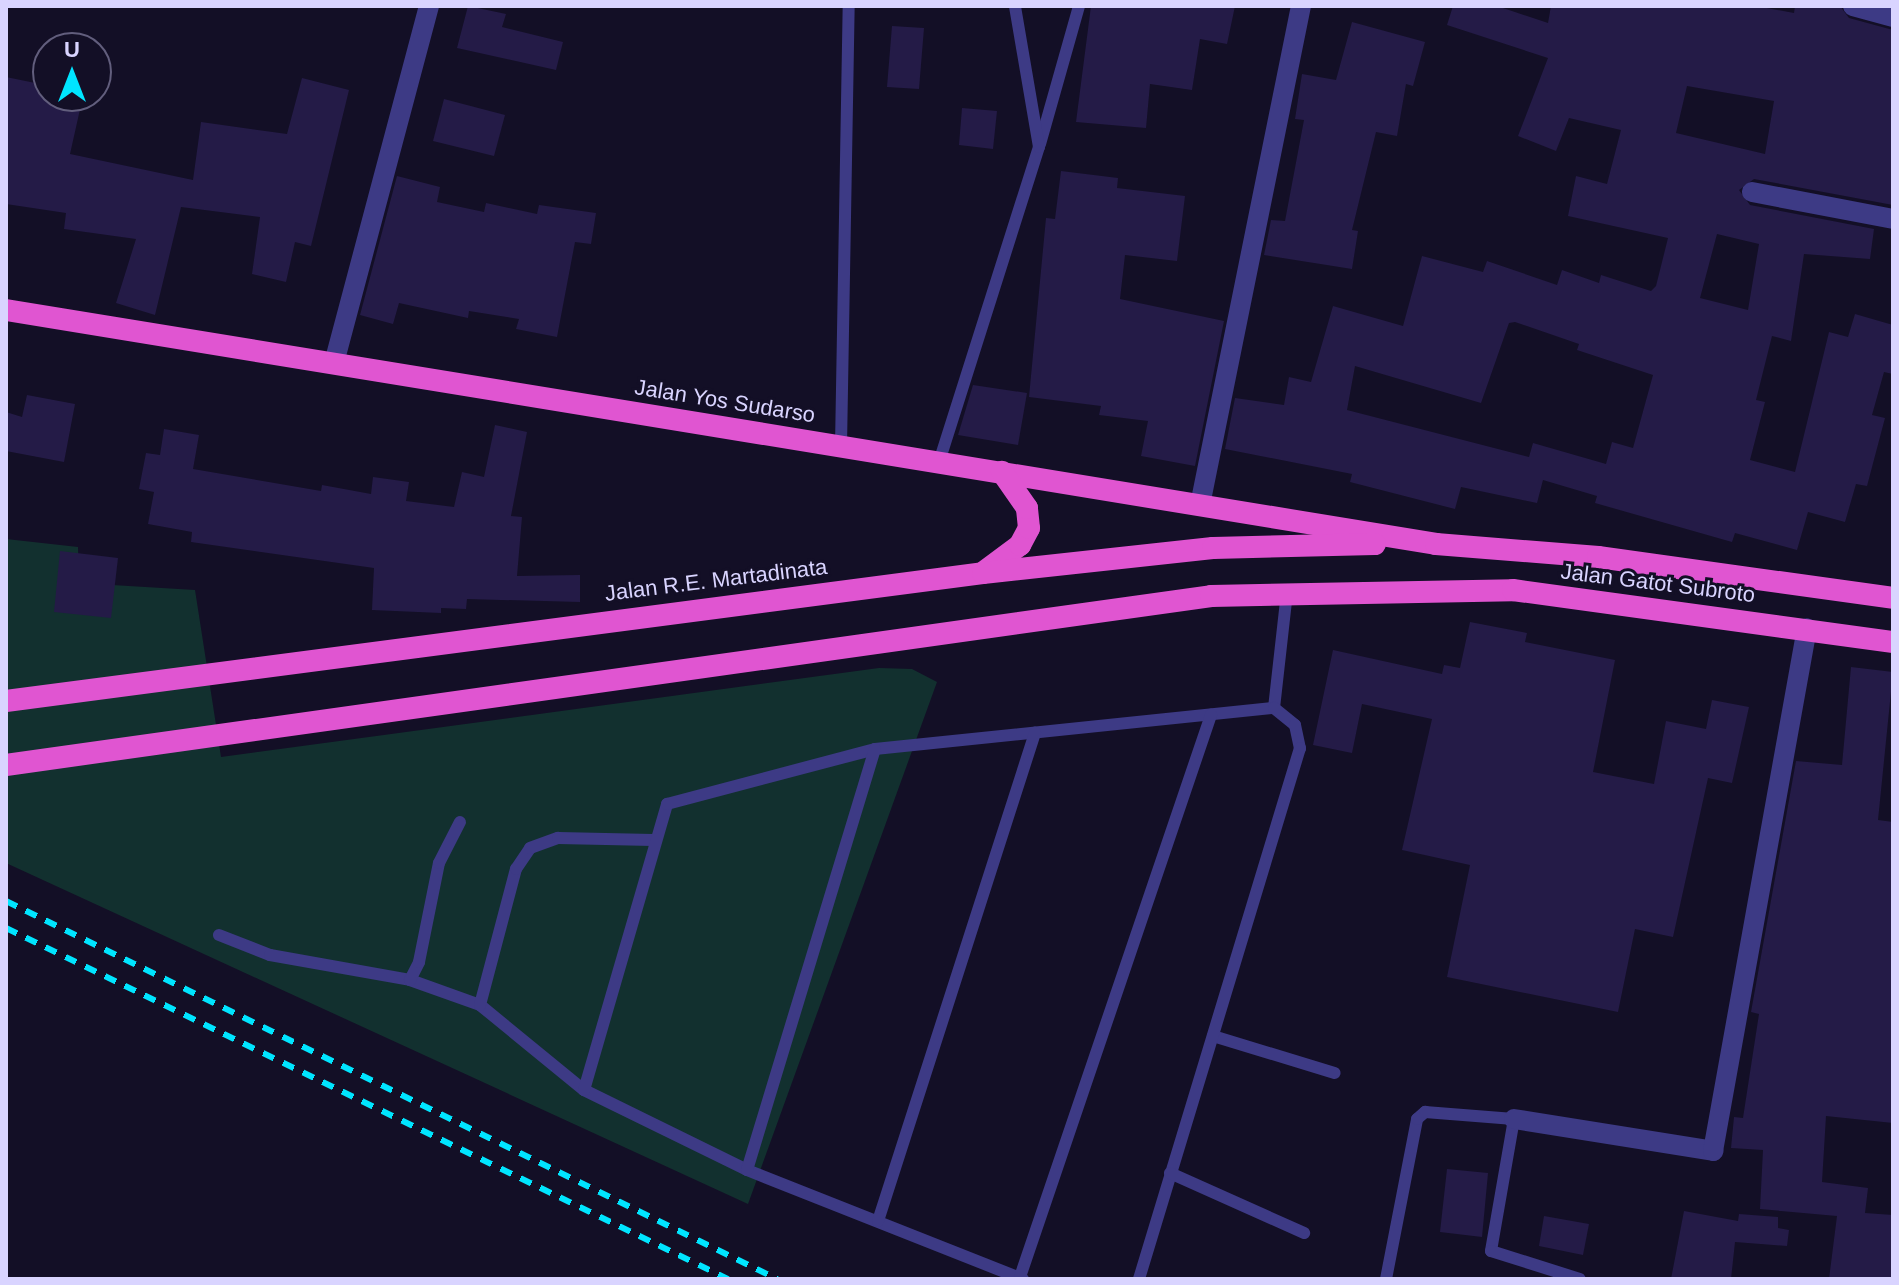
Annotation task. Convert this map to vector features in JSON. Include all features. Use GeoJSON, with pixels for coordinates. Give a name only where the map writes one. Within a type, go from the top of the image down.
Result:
{"type":"FeatureCollection","features":[{"type":"Feature","properties":{"kind":"highway","name":"Jalan Yos Sudarso"},"geometry":{"type":"LineString","coordinates":[[6,310],[1436,544]]}},
{"type":"Feature","properties":{"kind":"highway"},"geometry":{"type":"LineString","coordinates":[[983,573],[1020,545],[1029,528],[1027,508],[1002,472]]}},
{"type":"Feature","properties":{"kind":"highway","name":"Jalan R.E. Martadinata"},"geometry":{"type":"LineString","coordinates":[[6,701],[983,573],[1213,548],[1436,544]]}},
{"type":"Feature","properties":{"kind":"highway","name":"Jalan Gatot Subroto"},"geometry":{"type":"LineString","coordinates":[[1436,544],[1598,557],[1893,598]]}},
{"type":"Feature","properties":{"kind":"highway","name":"Jalan Gatot Subroto"},"geometry":{"type":"LineString","coordinates":[[1287,593],[1513,590],[1893,642]]}},
{"type":"Feature","properties":{"kind":"highway"},"geometry":{"type":"LineString","coordinates":[[6,765],[1127,606],[1287,593]]}},
{"type":"Feature","properties":{"kind":"street"},"geometry":{"type":"LineString","coordinates":[[334,363],[429,6]]}},
{"type":"Feature","properties":{"kind":"street"},"geometry":{"type":"LineString","coordinates":[[1200,505],[1301,6]]}},
{"type":"Feature","properties":{"kind":"street"},"geometry":{"type":"LineString","coordinates":[[1853,6],[1893,17]]}},
{"type":"Feature","properties":{"kind":"street"},"geometry":{"type":"LineString","coordinates":[[1752,192],[1893,219]]}},
{"type":"Feature","properties":{"kind":"street"},"geometry":{"type":"LineString","coordinates":[[1514,1119],[1713,1151],[1807,628]]}},
{"type":"Feature","properties":{"kind":"lane"},"geometry":{"type":"LineString","coordinates":[[841,446],[849,6]]}},
{"type":"Feature","properties":{"kind":"lane"},"geometry":{"type":"LineString","coordinates":[[1015,6],[1039,147]]}},
{"type":"Feature","properties":{"kind":"lane"},"geometry":{"type":"LineString","coordinates":[[939,462],[1039,147],[1079,6]]}},
{"type":"Feature","properties":{"kind":"lane"},"geometry":{"type":"LineString","coordinates":[[1274,708],[1287,593]]}},
{"type":"Feature","properties":{"kind":"lane"},"geometry":{"type":"LineString","coordinates":[[584,1090],[653,840],[667,804],[875,749],[1274,708],[1295,725],[1300,748],[1139,1279]]}},
{"type":"Feature","properties":{"kind":"lane"},"geometry":{"type":"LineString","coordinates":[[219,935],[270,955],[410,980],[480,1005],[584,1090],[747,1170],[1021,1278],[1211,715]]}},
{"type":"Feature","properties":{"kind":"lane"},"geometry":{"type":"LineString","coordinates":[[878,1221],[1035,733]]}},
{"type":"Feature","properties":{"kind":"lane"},"geometry":{"type":"LineString","coordinates":[[747,1170],[875,749]]}},
{"type":"Feature","properties":{"kind":"lane"},"geometry":{"type":"LineString","coordinates":[[410,980],[439,863],[460,822]]}},
{"type":"Feature","properties":{"kind":"lane"},"geometry":{"type":"LineString","coordinates":[[480,1005],[516,869],[530,848],[558,838],[653,840]]}},
{"type":"Feature","properties":{"kind":"lane"},"geometry":{"type":"LineString","coordinates":[[1213,1036],[1335,1073]]}},
{"type":"Feature","properties":{"kind":"lane"},"geometry":{"type":"LineString","coordinates":[[1386,1279],[1420,1115],[1514,1119],[1491,1251],[1580,1279]]}},
{"type":"Feature","properties":{"kind":"lane"},"geometry":{"type":"LineString","coordinates":[[1170,1173],[1304,1233]]}},
{"type":"Feature","properties":{"kind":"green space"},"geometry":{"type":"Polygon","coordinates":[[[6,539],[78,547],[79,583],[195,590],[221,757],[879,668],[912,669],[937,682],[748,1204],[6,863],[6,539]]]}},
{"type":"Feature","properties":{"kind":"building"},"geometry":{"type":"Polygon","coordinates":[[[468,6],[506,14],[502,27],[563,42],[556,70],[457,48],[468,6]]]}},
{"type":"Feature","properties":{"kind":"building"},"geometry":{"type":"Polygon","coordinates":[[[1091,6],[1235,6],[1227,44],[1200,39],[1192,90],[1150,84],[1146,128],[1076,122],[1091,6]]]}},
{"type":"Feature","properties":{"kind":"building"},"geometry":{"type":"Polygon","coordinates":[[[1453,6],[1497,6],[1548,23],[1551,6],[1756,6],[1794,13],[1795,6],[1840,6],[1849,18],[1893,30],[1893,205],[1754,179],[1739,190],[1750,205],[1874,229],[1870,259],[1804,254],[1791,341],[1772,336],[1756,400],[1765,402],[1750,460],[1795,472],[1829,332],[1848,337],[1855,314],[1893,325],[1893,374],[1884,372],[1872,415],[1885,418],[1867,486],[1856,484],[1845,522],[1808,512],[1797,550],[1735,533],[1732,542],[1595,503],[1597,496],[1543,480],[1537,503],[1461,487],[1455,509],[1350,482],[1352,474],[1225,449],[1235,398],[1284,405],[1289,377],[1311,382],[1333,306],[1403,326],[1422,256],[1483,272],[1487,261],[1557,285],[1562,270],[1599,283],[1601,275],[1651,291],[1656,286],[1668,238],[1568,216],[1576,176],[1607,184],[1621,130],[1569,118],[1556,151],[1518,136],[1548,58],[1447,25],[1453,6]],[[1687,86],[1676,133],[1765,154],[1774,101],[1687,86]],[[1717,234],[1700,298],[1748,310],[1759,244],[1717,234]],[[1515,322],[1509,323],[1481,403],[1355,366],[1347,410],[1529,457],[1533,443],[1606,464],[1612,442],[1633,448],[1653,375],[1577,350],[1579,344],[1515,322]]]}},
{"type":"Feature","properties":{"kind":"building"},"geometry":{"type":"Polygon","coordinates":[[[1352,22],[1425,42],[1413,86],[1406,84],[1397,136],[1376,132],[1352,230],[1358,231],[1352,269],[1264,255],[1271,220],[1285,221],[1304,120],[1295,119],[1302,74],[1336,80],[1352,22]]]}},
{"type":"Feature","properties":{"kind":"building"},"geometry":{"type":"Polygon","coordinates":[[[892,26],[924,28],[919,89],[887,87],[892,26]]]}},
{"type":"Feature","properties":{"kind":"building"},"geometry":{"type":"Polygon","coordinates":[[[6,77],[32,82],[32,112],[79,112],[70,154],[193,180],[201,122],[287,134],[302,78],[349,90],[311,246],[295,242],[286,282],[252,274],[260,217],[181,207],[155,315],[116,303],[136,239],[64,229],[66,213],[6,204],[6,77]]]}},
{"type":"Feature","properties":{"kind":"building"},"geometry":{"type":"Polygon","coordinates":[[[444,99],[505,115],[494,156],[433,141],[444,99]]]}},
{"type":"Feature","properties":{"kind":"building"},"geometry":{"type":"Polygon","coordinates":[[[962,108],[997,111],[993,149],[959,145],[962,108]]]}},
{"type":"Feature","properties":{"kind":"building"},"geometry":{"type":"Polygon","coordinates":[[[1061,171],[1118,178],[1117,188],[1185,196],[1177,261],[1125,255],[1120,299],[1224,321],[1195,466],[1141,456],[1148,421],[1099,415],[1101,406],[1029,397],[1046,218],[1055,219],[1061,171]]]}},
{"type":"Feature","properties":{"kind":"building"},"geometry":{"type":"Polygon","coordinates":[[[397,176],[440,187],[437,202],[484,212],[486,203],[537,214],[539,205],[596,213],[591,244],[575,242],[557,337],[516,329],[519,319],[469,311],[468,318],[399,303],[393,324],[360,315],[397,176]]]}},
{"type":"Feature","properties":{"kind":"building"},"geometry":{"type":"Polygon","coordinates":[[[973,385],[1027,393],[1018,445],[958,435],[973,385]]]}},
{"type":"Feature","properties":{"kind":"building"},"geometry":{"type":"Polygon","coordinates":[[[27,395],[75,404],[64,462],[6,451],[6,412],[22,417],[27,395]]]}},
{"type":"Feature","properties":{"kind":"building"},"geometry":{"type":"Polygon","coordinates":[[[495,425],[527,432],[511,516],[522,517],[517,576],[580,575],[580,602],[467,599],[466,609],[441,608],[441,613],[372,610],[374,568],[191,542],[192,532],[148,524],[154,492],[139,489],[146,453],[160,455],[164,429],[199,435],[193,469],[321,491],[322,485],[371,494],[373,477],[409,482],[406,501],[454,507],[462,472],[484,477],[495,425]]]}},
{"type":"Feature","properties":{"kind":"building"},"geometry":{"type":"Polygon","coordinates":[[[60,551],[118,558],[111,618],[54,612],[60,551]]]}},
{"type":"Feature","properties":{"kind":"building"},"geometry":{"type":"Polygon","coordinates":[[[1470,622],[1527,633],[1525,642],[1615,660],[1593,772],[1654,784],[1666,721],[1706,729],[1712,700],[1749,707],[1732,783],[1708,778],[1673,937],[1635,929],[1618,1012],[1447,977],[1470,865],[1402,850],[1432,719],[1362,704],[1352,753],[1313,745],[1333,650],[1442,674],[1444,665],[1460,668],[1470,622]]]}},
{"type":"Feature","properties":{"kind":"building"},"geometry":{"type":"Polygon","coordinates":[[[1851,667],[1893,672],[1878,820],[1893,822],[1893,1123],[1826,1116],[1822,1182],[1868,1188],[1865,1213],[1893,1215],[1893,1279],[1829,1279],[1837,1216],[1760,1209],[1763,1150],[1731,1148],[1734,1117],[1743,1118],[1759,1014],[1751,1012],[1796,761],[1842,765],[1851,667]]]}},
{"type":"Feature","properties":{"kind":"building"},"geometry":{"type":"Polygon","coordinates":[[[1447,1169],[1488,1173],[1482,1237],[1440,1232],[1447,1169]]]}},
{"type":"Feature","properties":{"kind":"building"},"geometry":{"type":"Polygon","coordinates":[[[1684,1211],[1738,1221],[1739,1214],[1778,1217],[1778,1228],[1789,1230],[1787,1246],[1735,1242],[1731,1279],[1671,1279],[1684,1211]]]}},
{"type":"Feature","properties":{"kind":"building"},"geometry":{"type":"Polygon","coordinates":[[[1544,1216],[1589,1224],[1583,1255],[1539,1246],[1544,1216]]]}},
{"type":"Feature","properties":{"kind":"railway"},"geometry":{"type":"LineString","coordinates":[[6,901],[777,1279]]}},
{"type":"Feature","properties":{"kind":"railway"},"geometry":{"type":"LineString","coordinates":[[6,928],[728,1279]]}}]}
